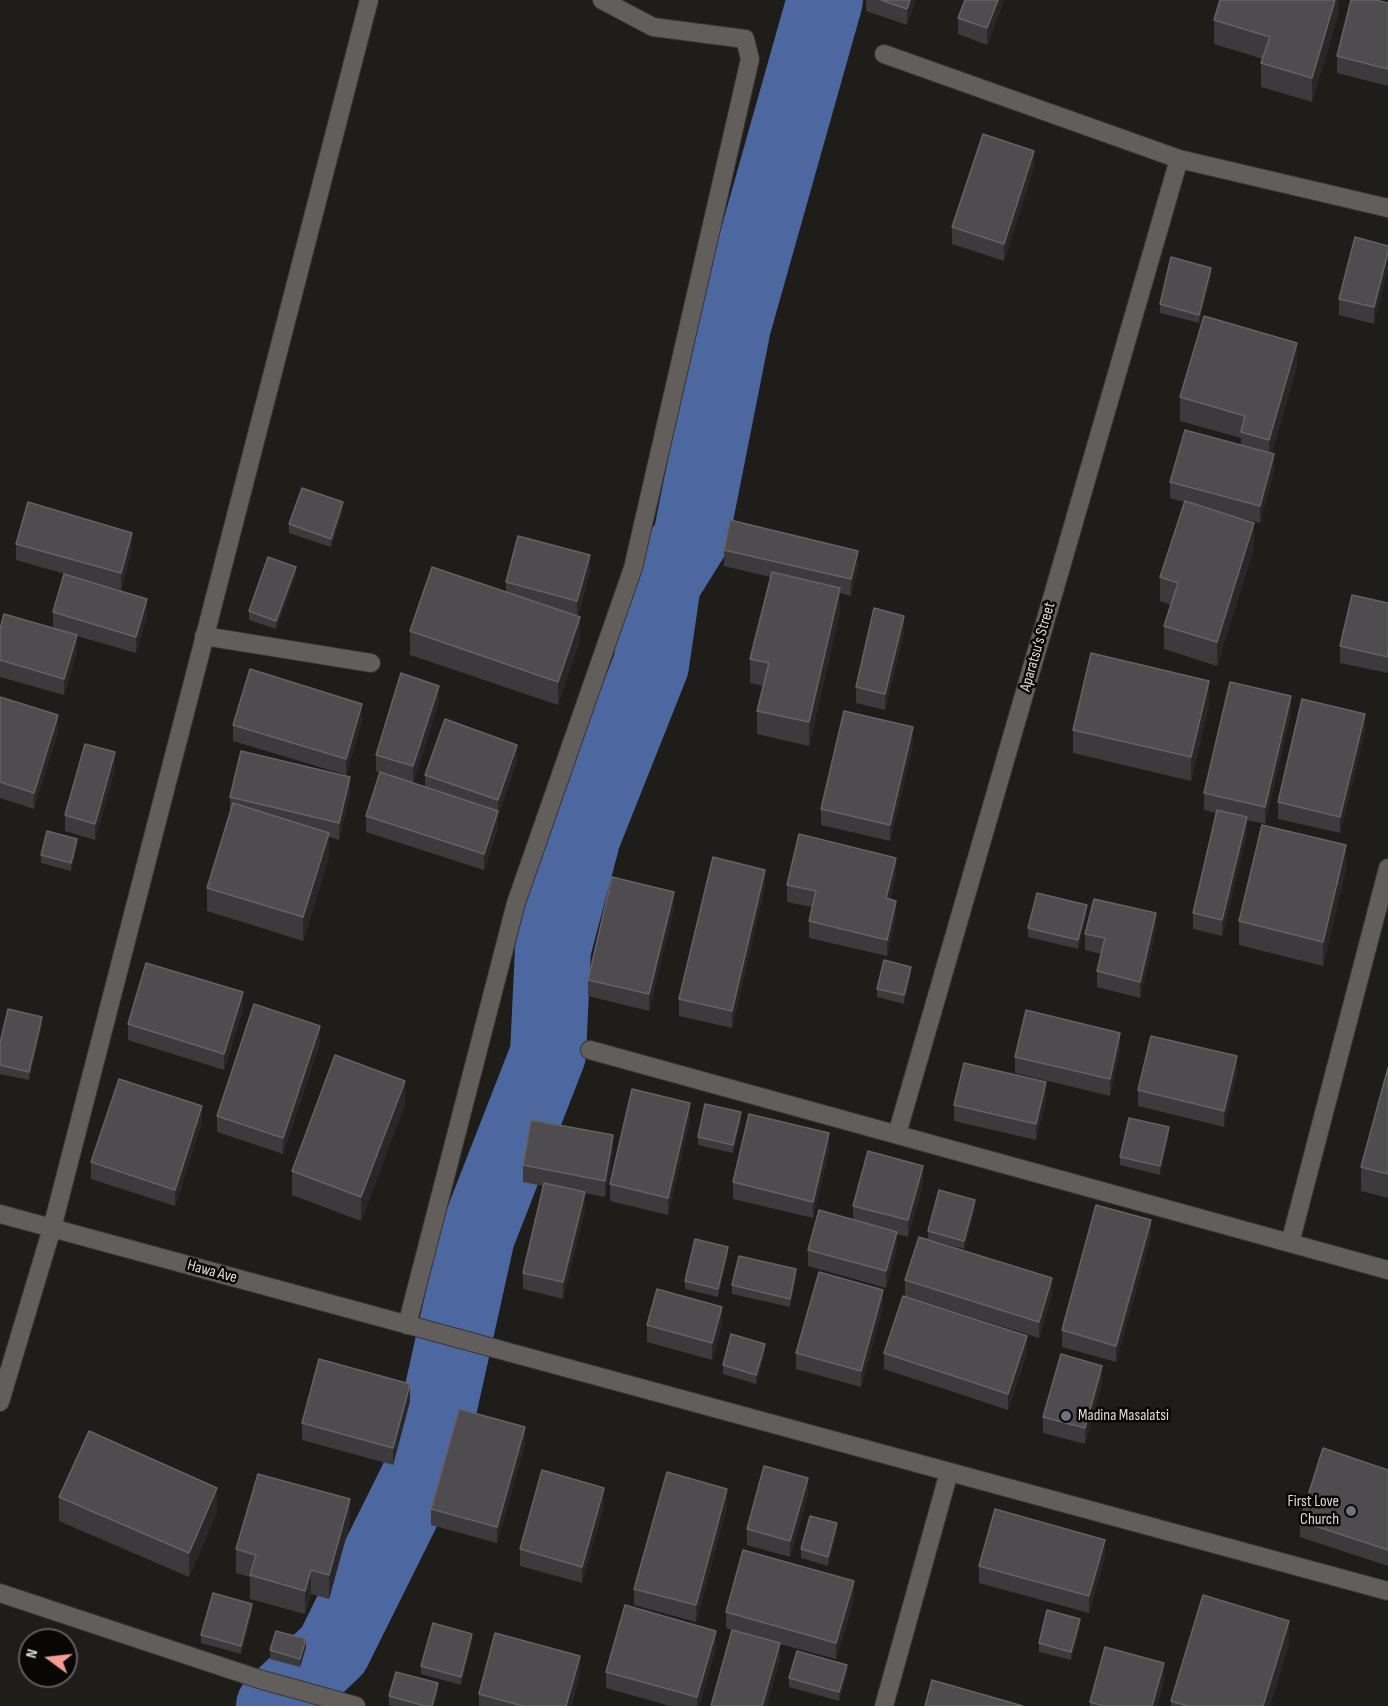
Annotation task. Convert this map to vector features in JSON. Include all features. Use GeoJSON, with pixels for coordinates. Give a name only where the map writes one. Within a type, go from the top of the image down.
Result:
{"type":"FeatureCollection","features":[{"type":"Feature","properties":{"kind":"street"},"geometry":{"type":"LineString","coordinates":[[0,1402],[52,1228],[369,0]]}},
{"type":"Feature","properties":{"kind":"street"},"geometry":{"type":"LineString","coordinates":[[416,1328],[516,903],[633,567],[750,59],[745,39],[653,27],[602,0]]}},
{"type":"Feature","properties":{"kind":"street"},"geometry":{"type":"LineString","coordinates":[[884,54],[1179,159],[1388,208]]}},
{"type":"Feature","properties":{"kind":"street","name":"Aparatsu’s Street"},"geometry":{"type":"LineString","coordinates":[[897,1134],[1179,159]]}},
{"type":"Feature","properties":{"kind":"street"},"geometry":{"type":"LineString","coordinates":[[204,636],[371,663]]}},
{"type":"Feature","properties":{"kind":"street"},"geometry":{"type":"LineString","coordinates":[[1290,1243],[1388,868]]}},
{"type":"Feature","properties":{"kind":"street"},"geometry":{"type":"LineString","coordinates":[[590,1050],[1388,1270]]}},
{"type":"Feature","properties":{"kind":"street","name":"Hawa Ave"},"geometry":{"type":"LineString","coordinates":[[0,1214],[1388,1591]]}},
{"type":"Feature","properties":{"kind":"street"},"geometry":{"type":"LineString","coordinates":[[884,1706],[949,1472]]}},
{"type":"Feature","properties":{"kind":"street"},"geometry":{"type":"LineString","coordinates":[[0,1593],[259,1679],[356,1706]]}},
{"type":"Feature","properties":{"kind":"building"},"geometry":{"type":"Polygon","coordinates":[[[881,0],[910,0],[907,9],[881,0]]]}},
{"type":"Feature","properties":{"kind":"building"},"geometry":{"type":"Polygon","coordinates":[[[965,0],[998,0],[987,28],[958,18],[965,0]]]}},
{"type":"Feature","properties":{"kind":"building"},"geometry":{"type":"Polygon","coordinates":[[[1220,0],[1335,0],[1312,78],[1261,63],[1270,37],[1214,20],[1220,0]]]}},
{"type":"Feature","properties":{"kind":"building"},"geometry":{"type":"Polygon","coordinates":[[[1351,0],[1376,0],[1388,3],[1388,69],[1337,56],[1351,0]]]}},
{"type":"Feature","properties":{"kind":"building"},"geometry":{"type":"Polygon","coordinates":[[[983,134],[1034,151],[1004,244],[952,227],[983,134]]]}},
{"type":"Feature","properties":{"kind":"building"},"geometry":{"type":"Polygon","coordinates":[[[1355,237],[1388,246],[1374,307],[1339,299],[1355,237]]]}},
{"type":"Feature","properties":{"kind":"building"},"geometry":{"type":"Polygon","coordinates":[[[1171,257],[1211,268],[1199,315],[1160,304],[1171,257]]]}},
{"type":"Feature","properties":{"kind":"building"},"geometry":{"type":"Polygon","coordinates":[[[1204,316],[1297,343],[1269,440],[1241,432],[1245,416],[1180,397],[1204,316]]]}},
{"type":"Feature","properties":{"kind":"building"},"geometry":{"type":"Polygon","coordinates":[[[1185,430],[1274,454],[1260,506],[1170,482],[1185,430]]]}},
{"type":"Feature","properties":{"kind":"building"},"geometry":{"type":"Polygon","coordinates":[[[302,488],[343,502],[331,539],[289,524],[302,488]]]}},
{"type":"Feature","properties":{"kind":"building"},"geometry":{"type":"Polygon","coordinates":[[[1185,501],[1254,523],[1217,642],[1164,626],[1178,583],[1160,577],[1185,501]]]}},
{"type":"Feature","properties":{"kind":"building"},"geometry":{"type":"Polygon","coordinates":[[[28,502],[132,533],[121,573],[16,544],[28,502]]]}},
{"type":"Feature","properties":{"kind":"building"},"geometry":{"type":"Polygon","coordinates":[[[730,520],[858,551],[851,579],[724,550],[730,520]]]}},
{"type":"Feature","properties":{"kind":"building"},"geometry":{"type":"Polygon","coordinates":[[[518,536],[590,555],[577,601],[506,582],[518,536]]]}},
{"type":"Feature","properties":{"kind":"building"},"geometry":{"type":"Polygon","coordinates":[[[268,557],[296,567],[276,621],[249,611],[268,557]]]}},
{"type":"Feature","properties":{"kind":"building"},"geometry":{"type":"Polygon","coordinates":[[[432,567],[580,617],[558,682],[410,631],[432,567]]]}},
{"type":"Feature","properties":{"kind":"building"},"geometry":{"type":"Polygon","coordinates":[[[772,572],[840,588],[809,722],[757,711],[769,663],[750,659],[772,572]]]}},
{"type":"Feature","properties":{"kind":"building"},"geometry":{"type":"Polygon","coordinates":[[[64,574],[147,599],[136,637],[53,612],[64,574]]]}},
{"type":"Feature","properties":{"kind":"building"},"geometry":{"type":"Polygon","coordinates":[[[1352,595],[1388,603],[1388,657],[1340,646],[1352,595]]]}},
{"type":"Feature","properties":{"kind":"building"},"geometry":{"type":"Polygon","coordinates":[[[874,608],[904,616],[885,694],[856,687],[874,608]]]}},
{"type":"Feature","properties":{"kind":"building"},"geometry":{"type":"Polygon","coordinates":[[[4,614],[77,635],[64,679],[0,660],[0,629],[4,614]]]}},
{"type":"Feature","properties":{"kind":"building"},"geometry":{"type":"Polygon","coordinates":[[[1091,653],[1209,681],[1191,757],[1073,730],[1091,653]]]}},
{"type":"Feature","properties":{"kind":"building"},"geometry":{"type":"Polygon","coordinates":[[[250,669],[362,704],[346,759],[233,725],[250,669]]]}},
{"type":"Feature","properties":{"kind":"building"},"geometry":{"type":"Polygon","coordinates":[[[401,673],[439,686],[413,766],[376,755],[401,673]]]}},
{"type":"Feature","properties":{"kind":"building"},"geometry":{"type":"Polygon","coordinates":[[[1230,682],[1291,696],[1265,807],[1204,793],[1230,682]]]}},
{"type":"Feature","properties":{"kind":"building"},"geometry":{"type":"Polygon","coordinates":[[[0,697],[58,715],[34,793],[0,782],[0,697]]]}},
{"type":"Feature","properties":{"kind":"building"},"geometry":{"type":"Polygon","coordinates":[[[1302,699],[1365,714],[1340,817],[1278,802],[1302,699]]]}},
{"type":"Feature","properties":{"kind":"building"},"geometry":{"type":"Polygon","coordinates":[[[844,711],[913,727],[890,825],[821,809],[844,711]]]}},
{"type":"Feature","properties":{"kind":"building"},"geometry":{"type":"Polygon","coordinates":[[[445,719],[517,745],[498,800],[425,775],[445,719]]]}},
{"type":"Feature","properties":{"kind":"building"},"geometry":{"type":"Polygon","coordinates":[[[85,744],[115,752],[95,824],[65,815],[85,744]]]}},
{"type":"Feature","properties":{"kind":"building"},"geometry":{"type":"Polygon","coordinates":[[[241,751],[350,777],[339,823],[230,797],[241,751]]]}},
{"type":"Feature","properties":{"kind":"building"},"geometry":{"type":"Polygon","coordinates":[[[380,772],[498,811],[484,854],[366,816],[380,772]]]}},
{"type":"Feature","properties":{"kind":"building"},"geometry":{"type":"Polygon","coordinates":[[[233,803],[329,833],[303,917],[207,888],[233,803]]]}},
{"type":"Feature","properties":{"kind":"building"},"geometry":{"type":"Polygon","coordinates":[[[1217,810],[1247,817],[1222,920],[1193,913],[1217,810]]]}},
{"type":"Feature","properties":{"kind":"building"},"geometry":{"type":"Polygon","coordinates":[[[1262,825],[1346,845],[1323,942],[1239,921],[1262,825]]]}},
{"type":"Feature","properties":{"kind":"building"},"geometry":{"type":"Polygon","coordinates":[[[47,831],[77,839],[71,863],[41,855],[47,831]]]}},
{"type":"Feature","properties":{"kind":"building"},"geometry":{"type":"Polygon","coordinates":[[[799,834],[896,858],[886,898],[896,901],[887,940],[809,921],[816,891],[787,885],[799,834]]]}},
{"type":"Feature","properties":{"kind":"building"},"geometry":{"type":"Polygon","coordinates":[[[713,857],[765,870],[732,1011],[679,999],[713,857]]]}},
{"type":"Feature","properties":{"kind":"building"},"geometry":{"type":"Polygon","coordinates":[[[612,877],[674,892],[649,994],[588,980],[612,877]]]}},
{"type":"Feature","properties":{"kind":"building"},"geometry":{"type":"Polygon","coordinates":[[[1037,893],[1087,905],[1078,940],[1028,928],[1037,893]]]}},
{"type":"Feature","properties":{"kind":"building"},"geometry":{"type":"Polygon","coordinates":[[[1094,899],[1156,913],[1140,982],[1097,971],[1105,938],[1085,934],[1094,899]]]}},
{"type":"Feature","properties":{"kind":"building"},"geometry":{"type":"Polygon","coordinates":[[[884,960],[911,967],[904,995],[877,989],[884,960]]]}},
{"type":"Feature","properties":{"kind":"building"},"geometry":{"type":"Polygon","coordinates":[[[146,963],[243,992],[224,1054],[128,1024],[146,963]]]}},
{"type":"Feature","properties":{"kind":"building"},"geometry":{"type":"Polygon","coordinates":[[[254,1004],[320,1026],[283,1138],[217,1116],[254,1004]]]}},
{"type":"Feature","properties":{"kind":"building"},"geometry":{"type":"Polygon","coordinates":[[[8,1009],[42,1017],[29,1072],[0,1065],[0,1043],[8,1009]]]}},
{"type":"Feature","properties":{"kind":"building"},"geometry":{"type":"Polygon","coordinates":[[[1026,1010],[1120,1033],[1110,1079],[1015,1057],[1026,1010]]]}},
{"type":"Feature","properties":{"kind":"building"},"geometry":{"type":"Polygon","coordinates":[[[1151,1036],[1237,1056],[1224,1111],[1138,1090],[1151,1036]]]}},
{"type":"Feature","properties":{"kind":"building"},"geometry":{"type":"Polygon","coordinates":[[[335,1055],[405,1081],[361,1197],[292,1171],[335,1055]]]}},
{"type":"Feature","properties":{"kind":"building"},"geometry":{"type":"Polygon","coordinates":[[[964,1063],[1046,1082],[1036,1124],[954,1105],[964,1063]]]}},
{"type":"Feature","properties":{"kind":"building"},"geometry":{"type":"Polygon","coordinates":[[[1388,1068],[1388,1174],[1361,1167],[1388,1068]]]}},
{"type":"Feature","properties":{"kind":"building"},"geometry":{"type":"Polygon","coordinates":[[[119,1079],[202,1106],[175,1190],[91,1162],[119,1079]]]}},
{"type":"Feature","properties":{"kind":"building"},"geometry":{"type":"Polygon","coordinates":[[[632,1089],[690,1103],[668,1198],[610,1184],[632,1089]]]}},
{"type":"Feature","properties":{"kind":"building"},"geometry":{"type":"Polygon","coordinates":[[[705,1104],[741,1112],[733,1145],[698,1137],[705,1104]]]}},
{"type":"Feature","properties":{"kind":"building"},"geometry":{"type":"Polygon","coordinates":[[[749,1114],[829,1133],[813,1202],[733,1182],[749,1114]]]}},
{"type":"Feature","properties":{"kind":"building"},"geometry":{"type":"Polygon","coordinates":[[[1129,1118],[1169,1127],[1160,1166],[1120,1157],[1129,1118]]]}},
{"type":"Feature","properties":{"kind":"building"},"geometry":{"type":"Polygon","coordinates":[[[531,1120],[613,1135],[605,1181],[523,1165],[531,1120]]]}},
{"type":"Feature","properties":{"kind":"building"},"geometry":{"type":"Polygon","coordinates":[[[868,1151],[923,1166],[908,1220],[853,1206],[868,1151]]]}},
{"type":"Feature","properties":{"kind":"building"},"geometry":{"type":"Polygon","coordinates":[[[544,1183],[585,1192],[563,1282],[523,1273],[544,1183]]]}},
{"type":"Feature","properties":{"kind":"building"},"geometry":{"type":"Polygon","coordinates":[[[939,1190],[975,1200],[964,1241],[928,1231],[939,1190]]]}},
{"type":"Feature","properties":{"kind":"building"},"geometry":{"type":"Polygon","coordinates":[[[1096,1205],[1151,1220],[1116,1346],[1062,1330],[1096,1205]]]}},
{"type":"Feature","properties":{"kind":"building"},"geometry":{"type":"Polygon","coordinates":[[[819,1210],[897,1232],[886,1271],[808,1250],[819,1210]]]}},
{"type":"Feature","properties":{"kind":"building"},"geometry":{"type":"Polygon","coordinates":[[[919,1237],[1052,1278],[1039,1322],[905,1280],[919,1237]]]}},
{"type":"Feature","properties":{"kind":"building"},"geometry":{"type":"Polygon","coordinates":[[[695,1239],[728,1247],[718,1289],[685,1281],[695,1239]]]}},
{"type":"Feature","properties":{"kind":"building"},"geometry":{"type":"Polygon","coordinates":[[[739,1256],[796,1269],[790,1299],[732,1285],[739,1256]]]}},
{"type":"Feature","properties":{"kind":"building"},"geometry":{"type":"Polygon","coordinates":[[[819,1272],[883,1290],[861,1371],[796,1353],[819,1272]]]}},
{"type":"Feature","properties":{"kind":"building"},"geometry":{"type":"Polygon","coordinates":[[[657,1289],[722,1307],[712,1343],[647,1325],[657,1289]]]}},
{"type":"Feature","properties":{"kind":"building"},"geometry":{"type":"Polygon","coordinates":[[[903,1296],[1027,1336],[1008,1394],[884,1353],[903,1296]]]}},
{"type":"Feature","properties":{"kind":"building"},"geometry":{"type":"Polygon","coordinates":[[[731,1334],[765,1344],[756,1375],[723,1365],[731,1334]]]}},
{"type":"Feature","properties":{"kind":"building"},"geometry":{"type":"Polygon","coordinates":[[[1061,1354],[1102,1366],[1085,1428],[1043,1417],[1061,1354]]]}},
{"type":"Feature","properties":{"kind":"building"},"geometry":{"type":"Polygon","coordinates":[[[319,1359],[410,1384],[393,1448],[302,1423],[319,1359]]]}},
{"type":"Feature","properties":{"kind":"building"},"geometry":{"type":"Polygon","coordinates":[[[459,1409],[525,1427],[497,1527],[431,1509],[459,1409]]]}},
{"type":"Feature","properties":{"kind":"building"},"geometry":{"type":"Polygon","coordinates":[[[89,1431],[217,1488],[189,1553],[59,1497],[89,1431]]]}},
{"type":"Feature","properties":{"kind":"building"},"geometry":{"type":"Polygon","coordinates":[[[1323,1448],[1388,1470],[1388,1550],[1300,1521],[1323,1448]]]}},
{"type":"Feature","properties":{"kind":"building"},"geometry":{"type":"Polygon","coordinates":[[[764,1466],[808,1478],[790,1541],[747,1529],[764,1466]]]}},
{"type":"Feature","properties":{"kind":"building"},"geometry":{"type":"Polygon","coordinates":[[[542,1470],[604,1488],[582,1567],[520,1549],[542,1470]]]}},
{"type":"Feature","properties":{"kind":"building"},"geometry":{"type":"Polygon","coordinates":[[[667,1472],[727,1489],[696,1605],[634,1589],[667,1472]]]}},
{"type":"Feature","properties":{"kind":"building"},"geometry":{"type":"Polygon","coordinates":[[[258,1474],[350,1499],[329,1575],[311,1570],[305,1591],[250,1575],[256,1555],[236,1549],[258,1474]]]}},
{"type":"Feature","properties":{"kind":"building"},"geometry":{"type":"Polygon","coordinates":[[[995,1509],[1105,1540],[1089,1596],[979,1566],[995,1509]]]}},
{"type":"Feature","properties":{"kind":"building"},"geometry":{"type":"Polygon","coordinates":[[[810,1516],[837,1523],[828,1557],[801,1549],[810,1516]]]}},
{"type":"Feature","properties":{"kind":"building"},"geometry":{"type":"Polygon","coordinates":[[[743,1550],[854,1581],[836,1643],[726,1612],[743,1550]]]}},
{"type":"Feature","properties":{"kind":"building"},"geometry":{"type":"Polygon","coordinates":[[[213,1593],[252,1604],[241,1646],[201,1635],[213,1593]]]}},
{"type":"Feature","properties":{"kind":"building"},"geometry":{"type":"Polygon","coordinates":[[[1203,1595],[1289,1621],[1263,1706],[1188,1706],[1171,1701],[1203,1595]]]}},
{"type":"Feature","properties":{"kind":"building"},"geometry":{"type":"Polygon","coordinates":[[[625,1605],[716,1631],[697,1697],[606,1672],[625,1605]]]}},
{"type":"Feature","properties":{"kind":"building"},"geometry":{"type":"Polygon","coordinates":[[[1047,1610],[1080,1619],[1071,1652],[1039,1643],[1047,1610]]]}},
{"type":"Feature","properties":{"kind":"building"},"geometry":{"type":"Polygon","coordinates":[[[433,1623],[472,1634],[461,1677],[421,1666],[433,1623]]]}},
{"type":"Feature","properties":{"kind":"building"},"geometry":{"type":"Polygon","coordinates":[[[732,1630],[780,1643],[762,1706],[711,1706],[732,1630]]]}},
{"type":"Feature","properties":{"kind":"building"},"geometry":{"type":"Polygon","coordinates":[[[276,1631],[306,1639],[300,1659],[270,1650],[276,1631]]]}},
{"type":"Feature","properties":{"kind":"building"},"geometry":{"type":"Polygon","coordinates":[[[495,1633],[580,1656],[566,1706],[523,1706],[479,1694],[495,1633]]]}},
{"type":"Feature","properties":{"kind":"building"},"geometry":{"type":"Polygon","coordinates":[[[1105,1647],[1164,1663],[1152,1706],[1104,1706],[1090,1702],[1105,1647]]]}},
{"type":"Feature","properties":{"kind":"building"},"geometry":{"type":"Polygon","coordinates":[[[797,1651],[847,1665],[839,1692],[789,1678],[797,1651]]]}},
{"type":"Feature","properties":{"kind":"building"},"geometry":{"type":"Polygon","coordinates":[[[396,1672],[438,1683],[432,1706],[389,1696],[396,1672]]]}},
{"type":"Feature","properties":{"kind":"building"},"geometry":{"type":"Polygon","coordinates":[[[932,1680],[1023,1706],[925,1706],[932,1680]]]}},
{"type":"Feature","properties":{"kind":"waterway"},"geometry":{"type":"LineString","coordinates":[[274,1706],[333,1650],[427,1461],[477,1236],[548,1054],[553,949],[583,836],[651,665],[663,583],[691,538],[733,326],[825,0]]}},
{"type":"Feature","properties":{"kind":"place","name":"Madina Masalatsi"},"geometry":{"type":"Point","coordinates":[1066,1416]}},
{"type":"Feature","properties":{"kind":"place","name":"First Love Church"},"geometry":{"type":"Point","coordinates":[1351,1511]}}]}
